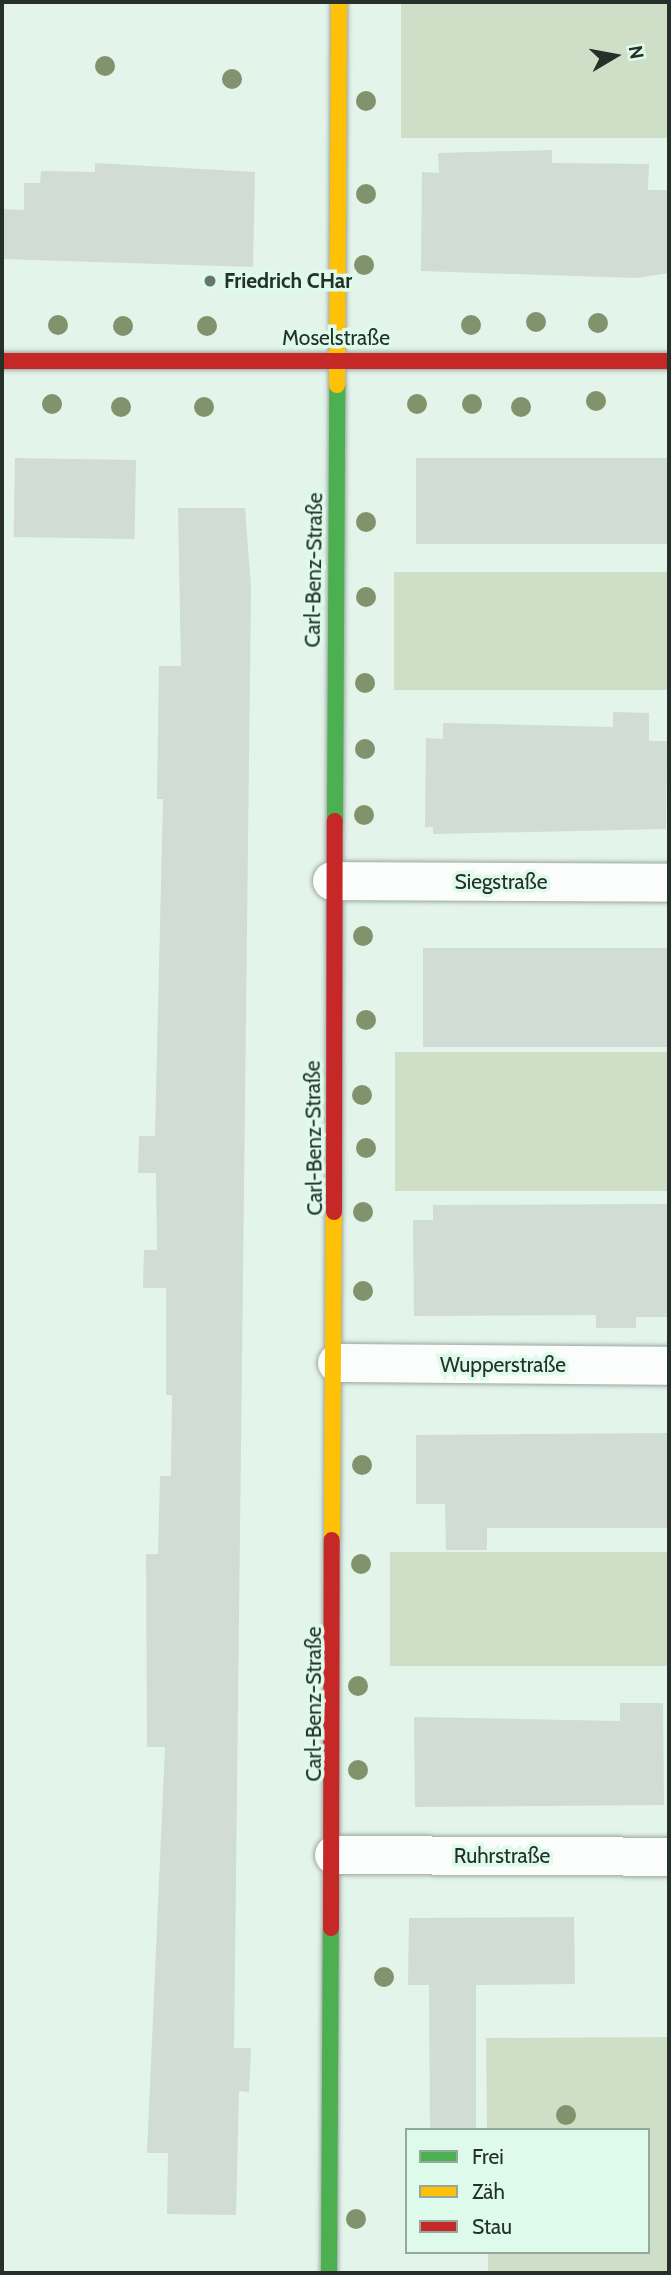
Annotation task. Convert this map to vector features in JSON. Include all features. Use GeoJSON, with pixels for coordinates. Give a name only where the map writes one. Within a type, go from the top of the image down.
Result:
{"type":"FeatureCollection","features":[{"type":"Feature","properties":{"kind":"street","name":"Carl-Benz-Straße"},"geometry":{"type":"LineString","coordinates":[[329,2273],[337,1363],[332,881],[339,2]]}},
{"type":"Feature","properties":{"kind":"street","name":"Moselstraße"},"geometry":{"type":"LineString","coordinates":[[2,360],[669,361]]}},
{"type":"Feature","properties":{"kind":"street","name":"Siegstraße"},"geometry":{"type":"LineString","coordinates":[[332,881],[669,883]]}},
{"type":"Feature","properties":{"kind":"street","name":"Wupperstraße"},"geometry":{"type":"LineString","coordinates":[[337,1363],[669,1366]]}},
{"type":"Feature","properties":{"kind":"street","name":"Ruhrstraße"},"geometry":{"type":"LineString","coordinates":[[334,1854],[669,1857]]}},
{"type":"Feature","properties":{"kind":"green space"},"geometry":{"type":"Polygon","coordinates":[[[401,2],[669,2],[669,138],[401,138],[401,2]]]}},
{"type":"Feature","properties":{"kind":"green space"},"geometry":{"type":"Polygon","coordinates":[[[394,572],[669,572],[669,690],[394,690],[394,572]]]}},
{"type":"Feature","properties":{"kind":"green space"},"geometry":{"type":"Polygon","coordinates":[[[395,1052],[669,1052],[669,1191],[395,1191],[395,1052]]]}},
{"type":"Feature","properties":{"kind":"green space"},"geometry":{"type":"Polygon","coordinates":[[[390,1552],[669,1552],[669,1666],[390,1666],[390,1552]]]}},
{"type":"Feature","properties":{"kind":"green space"},"geometry":{"type":"Polygon","coordinates":[[[669,2037],[669,2273],[488,2273],[488,2254],[650,2254],[650,2128],[487,2128],[486,2038],[669,2037]]]}},
{"type":"Feature","properties":{"kind":"building"},"geometry":{"type":"Polygon","coordinates":[[[552,150],[552,163],[649,164],[648,190],[669,190],[669,273],[637,278],[421,271],[422,172],[439,173],[438,153],[552,150]]]}},
{"type":"Feature","properties":{"kind":"building"},"geometry":{"type":"Polygon","coordinates":[[[95,163],[255,172],[253,267],[2,259],[2,209],[24,210],[24,183],[40,183],[41,171],[95,172],[95,163]]]}},
{"type":"Feature","properties":{"kind":"building"},"geometry":{"type":"Polygon","coordinates":[[[15,458],[136,460],[135,539],[14,537],[15,458]]]}},
{"type":"Feature","properties":{"kind":"building"},"geometry":{"type":"Polygon","coordinates":[[[416,458],[669,458],[669,544],[416,544],[416,458]]]}},
{"type":"Feature","properties":{"kind":"building"},"geometry":{"type":"Polygon","coordinates":[[[178,508],[245,508],[251,587],[234,2048],[251,2048],[249,2092],[239,2091],[236,2215],[167,2214],[168,2153],[147,2153],[165,1747],[147,1747],[146,1554],[158,1554],[160,1476],[171,1476],[172,1395],[166,1395],[166,1288],[143,1288],[144,1250],[157,1250],[156,1173],[138,1173],[139,1136],[155,1136],[163,799],[157,799],[159,666],[181,666],[178,508]]]}},
{"type":"Feature","properties":{"kind":"building"},"geometry":{"type":"Polygon","coordinates":[[[613,712],[649,713],[649,741],[667,741],[666,829],[433,834],[433,827],[425,827],[426,738],[443,739],[443,723],[613,727],[613,712]]]}},
{"type":"Feature","properties":{"kind":"building"},"geometry":{"type":"Polygon","coordinates":[[[423,948],[669,948],[669,1047],[423,1047],[423,948]]]}},
{"type":"Feature","properties":{"kind":"building"},"geometry":{"type":"Polygon","coordinates":[[[669,1204],[669,1317],[636,1317],[636,1328],[596,1328],[596,1315],[414,1316],[413,1220],[433,1220],[433,1205],[669,1204]]]}},
{"type":"Feature","properties":{"kind":"building"},"geometry":{"type":"Polygon","coordinates":[[[669,1433],[669,1528],[487,1528],[487,1550],[446,1550],[445,1504],[416,1504],[416,1435],[669,1433]]]}},
{"type":"Feature","properties":{"kind":"building"},"geometry":{"type":"Polygon","coordinates":[[[620,1703],[663,1703],[664,1805],[415,1807],[414,1717],[620,1721],[620,1703]]]}},
{"type":"Feature","properties":{"kind":"building"},"geometry":{"type":"Polygon","coordinates":[[[574,1917],[575,1984],[476,1985],[476,2128],[430,2128],[429,1985],[408,1985],[409,1918],[574,1917]]]}},
{"type":"Feature","properties":{"kind":"traffic: fast"},"geometry":{"type":"LineString","coordinates":[[335,821],[337,385]]}},
{"type":"Feature","properties":{"kind":"traffic: fast"},"geometry":{"type":"LineString","coordinates":[[329,2273],[331,1928]]}},
{"type":"Feature","properties":{"kind":"traffic: slow"},"geometry":{"type":"LineString","coordinates":[[337,385],[339,2]]}},
{"type":"Feature","properties":{"kind":"traffic: slow"},"geometry":{"type":"LineString","coordinates":[[332,1540],[334,1212]]}},
{"type":"Feature","properties":{"kind":"traffic: jam"},"geometry":{"type":"LineString","coordinates":[[2,361],[669,361]]}},
{"type":"Feature","properties":{"kind":"traffic: jam"},"geometry":{"type":"LineString","coordinates":[[334,1212],[335,821]]}},
{"type":"Feature","properties":{"kind":"traffic: jam"},"geometry":{"type":"LineString","coordinates":[[331,1928],[332,1540]]}},
{"type":"Feature","properties":{"kind":"place","name":"Friedrich CHar"},"geometry":{"type":"Point","coordinates":[210,281]}}]}
